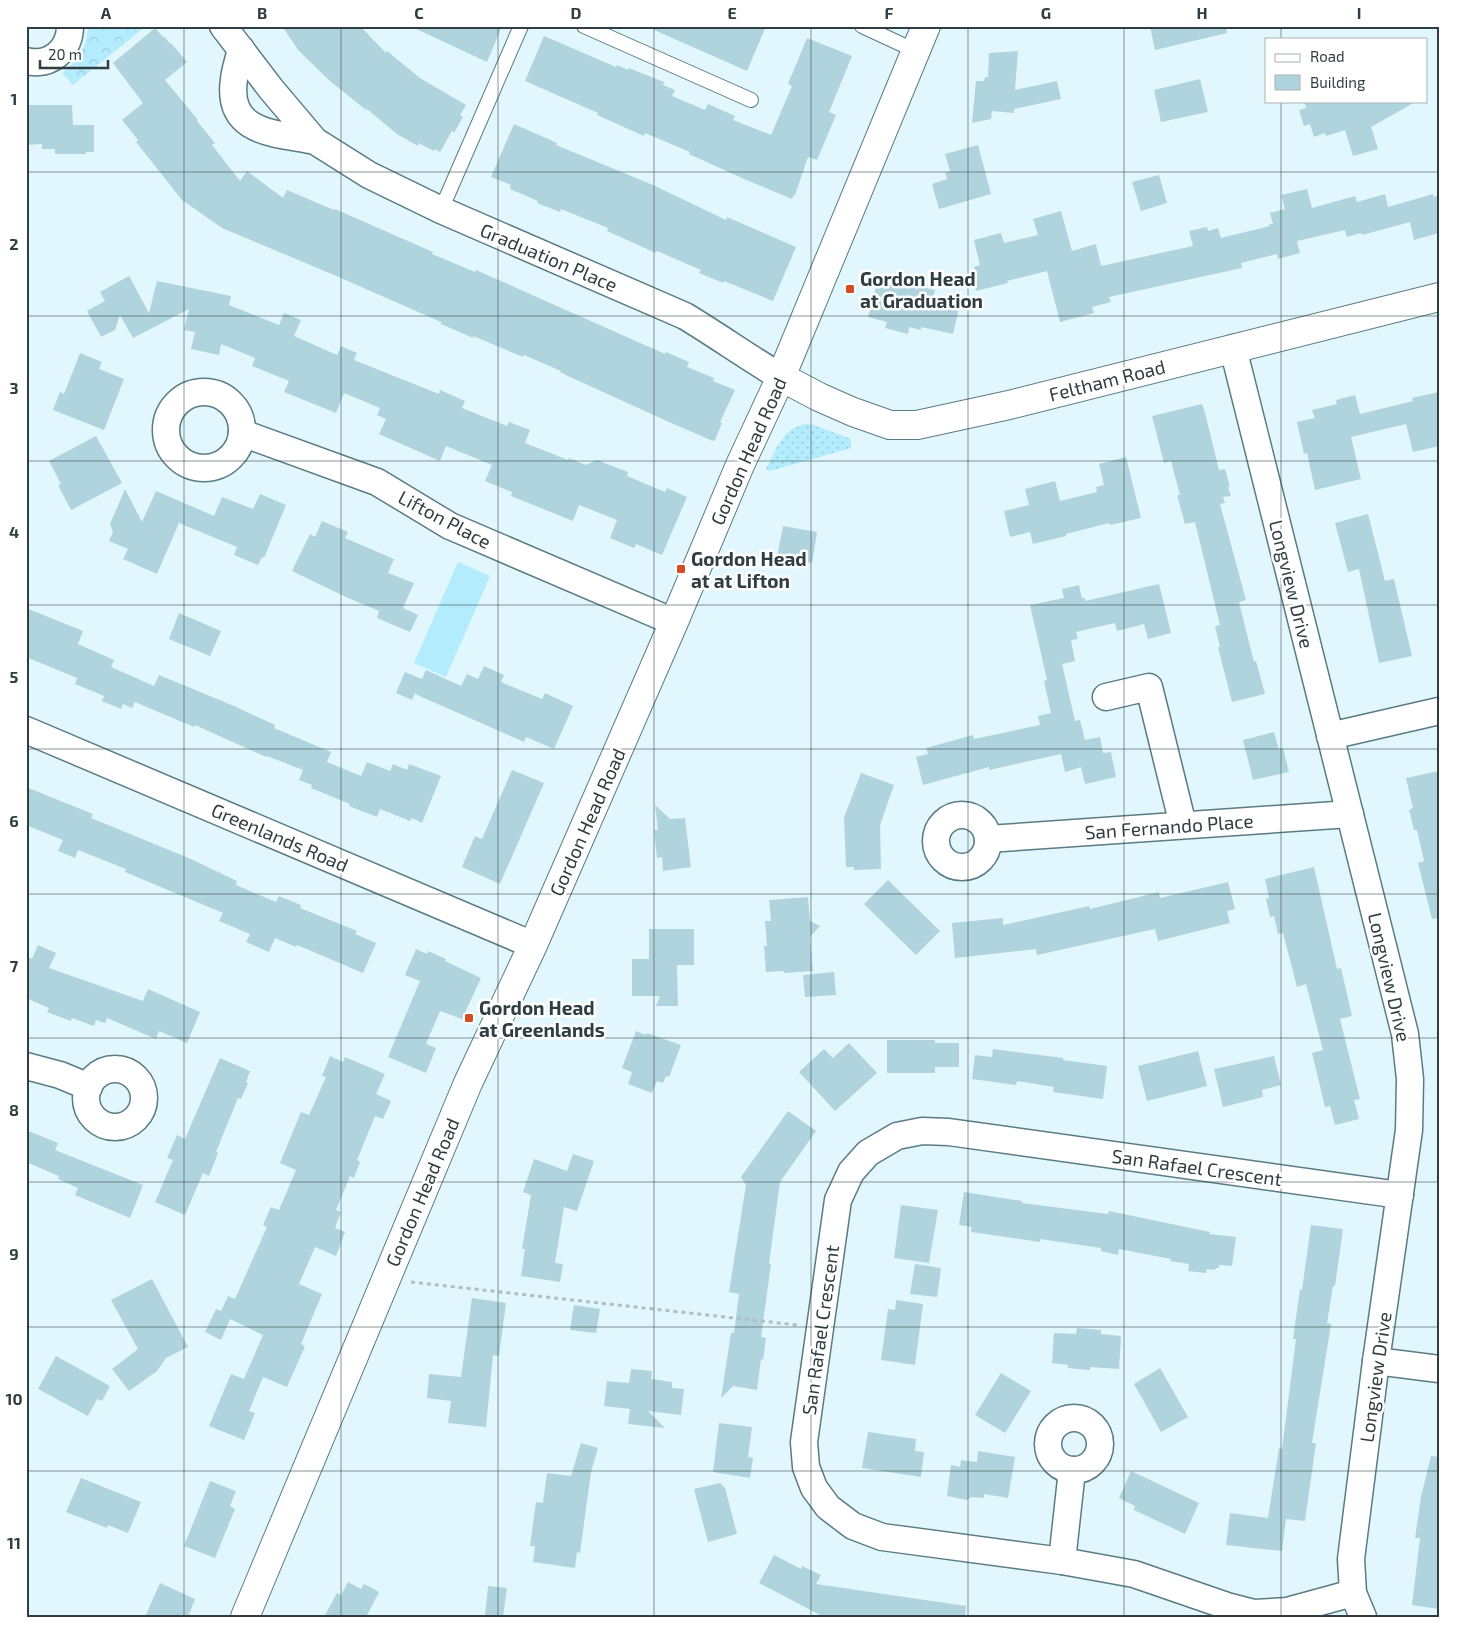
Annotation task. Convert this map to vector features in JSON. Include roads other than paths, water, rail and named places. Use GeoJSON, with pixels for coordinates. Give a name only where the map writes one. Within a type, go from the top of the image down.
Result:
{"type":"FeatureCollection","features":[{"type":"Feature","properties":{"kind":"main road","name":"Gordon Head Road"},"geometry":{"type":"LineString","coordinates":[[245,1617],[468,1083],[533,945],[674,622],[740,465],[781,377],[926,26]]}},
{"type":"Feature","properties":{"kind":"main road","name":"Feltham Road"},"geometry":{"type":"LineString","coordinates":[[781,377],[819,397],[890,425],[917,425],[1009,405],[1439,297]]}},
{"type":"Feature","properties":{"kind":"street"},"geometry":{"type":"LineString","coordinates":[[26,61],[40,62],[50,60],[60,54],[70,35],[70,26]]}},
{"type":"Feature","properties":{"kind":"street","name":"Graduation Place"},"geometry":{"type":"LineString","coordinates":[[223,26],[270,89],[315,141],[369,175],[441,210],[685,316],[781,377]]}},
{"type":"Feature","properties":{"kind":"street","name":"Graduation Place"},"geometry":{"type":"LineString","coordinates":[[241,49],[234,79],[234,104],[243,120],[259,130],[315,141]]}},
{"type":"Feature","properties":{"kind":"street","name":"Longview Drive"},"geometry":{"type":"LineString","coordinates":[[1233,348],[1405,1034],[1410,1079],[1410,1130],[1376,1361],[1351,1559],[1354,1593],[1363,1617]]}},
{"type":"Feature","properties":{"kind":"street","name":"Lifton Place"},"geometry":{"type":"LineString","coordinates":[[242,433],[377,482],[450,526],[674,622]]}},
{"type":"Feature","properties":{"kind":"street"},"geometry":{"type":"LineString","coordinates":[[1106,697],[1149,687],[1183,825]]}},
{"type":"Feature","properties":{"kind":"street"},"geometry":{"type":"LineString","coordinates":[[1330,736],[1439,711]]}},
{"type":"Feature","properties":{"kind":"street","name":"Greenlands Road"},"geometry":{"type":"LineString","coordinates":[[26,730],[533,945]]}},
{"type":"Feature","properties":{"kind":"street","name":"San Fernando Place"},"geometry":{"type":"LineString","coordinates":[[988,839],[1350,814]]}},
{"type":"Feature","properties":{"kind":"street"},"geometry":{"type":"LineString","coordinates":[[26,1066],[60,1075],[89,1087]]}},
{"type":"Feature","properties":{"kind":"street","name":"San Rafael Crescent"},"geometry":{"type":"LineString","coordinates":[[1354,1593],[1287,1611],[1254,1613],[1227,1606],[1134,1574],[1062,1561],[882,1537],[853,1526],[828,1507],[814,1488],[806,1467],[804,1442],[838,1200],[851,1172],[868,1153],[897,1136],[922,1131],[949,1132],[1400,1195]]}},
{"type":"Feature","properties":{"kind":"street"},"geometry":{"type":"LineString","coordinates":[[1376,1361],[1439,1369]]}},
{"type":"Feature","properties":{"kind":"street"},"geometry":{"type":"LineString","coordinates":[[1062,1561],[1072,1470]]}},
{"type":"Feature","properties":{"kind":"lane"},"geometry":{"type":"LineString","coordinates":[[441,210],[521,26]]}},
{"type":"Feature","properties":{"kind":"lane"},"geometry":{"type":"LineString","coordinates":[[584,26],[751,100]]}},
{"type":"Feature","properties":{"kind":"lane"},"geometry":{"type":"LineString","coordinates":[[862,26],[916,51]]}},
{"type":"Feature","properties":{"kind":"place","name":"Gordon Head at Graduation"},"geometry":{"type":"Point","coordinates":[850,289]}},
{"type":"Feature","properties":{"kind":"place","name":"Gordon Head at at Lifton"},"geometry":{"type":"Point","coordinates":[681,569]}},
{"type":"Feature","properties":{"kind":"place","name":"Gordon Head at Greenlands"},"geometry":{"type":"Point","coordinates":[469,1018]}}]}
